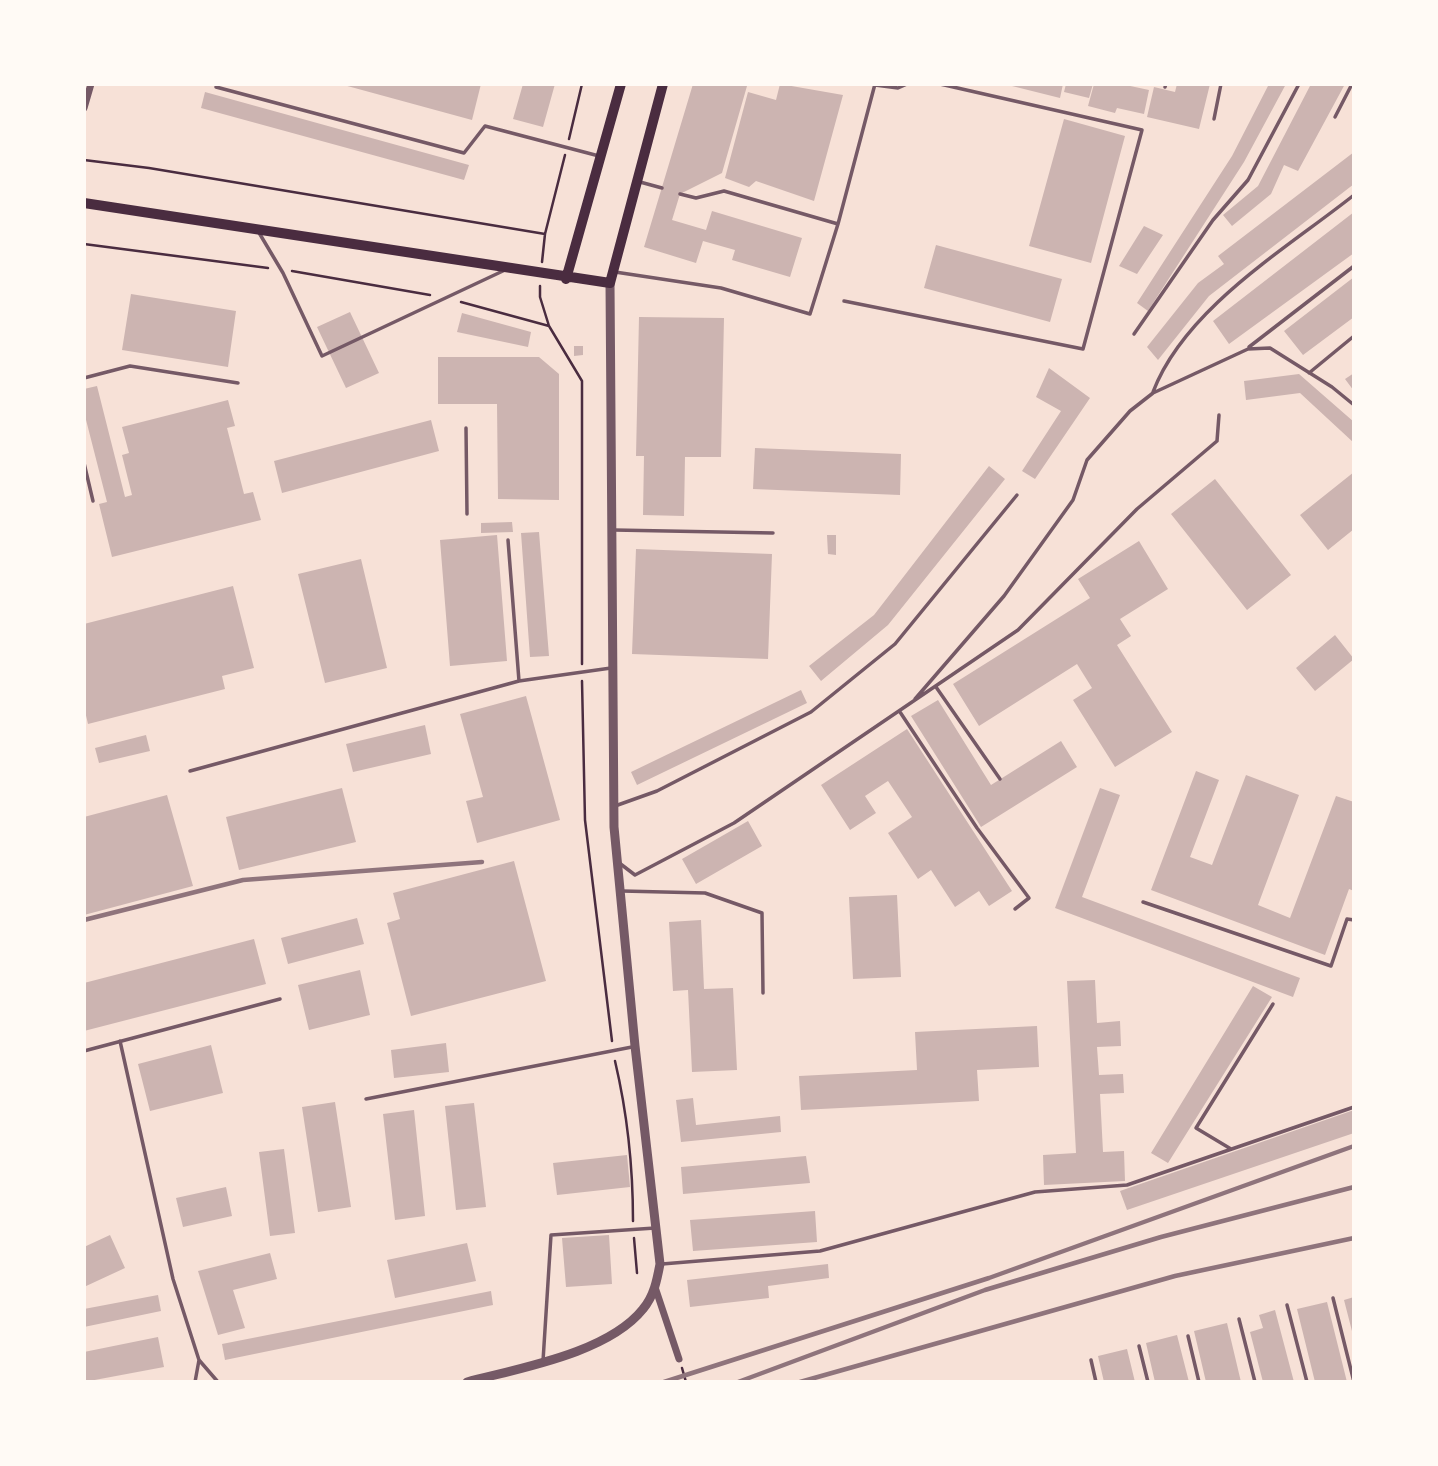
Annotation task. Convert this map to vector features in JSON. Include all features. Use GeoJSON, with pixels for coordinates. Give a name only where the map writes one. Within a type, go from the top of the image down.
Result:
{"type":"FeatureCollection","features":[{"type":"Feature","properties":{"kind":"main road"},"geometry":{"type":"LineString","coordinates":[[566,279],[621,84]]}},
{"type":"Feature","properties":{"kind":"main road"},"geometry":{"type":"LineString","coordinates":[[84,203],[566,279],[610,283],[663,84]]}},
{"type":"Feature","properties":{"kind":"street"},"geometry":{"type":"LineString","coordinates":[[84,108],[91,84]]}},
{"type":"Feature","properties":{"kind":"street"},"geometry":{"type":"LineString","coordinates":[[467,1382],[542,1362],[593,1344],[628,1325],[645,1308],[656,1287],[660,1264],[635,1046],[613,807],[610,283]]}},
{"type":"Feature","properties":{"kind":"street"},"geometry":{"type":"LineString","coordinates":[[656,1287],[679,1359]]}},
{"type":"Feature","properties":{"kind":"lane"},"geometry":{"type":"LineString","coordinates":[[613,271],[721,288],[810,314],[838,224],[874,84],[898,89],[907,84]]}},
{"type":"Feature","properties":{"kind":"lane"},"geometry":{"type":"LineString","coordinates":[[844,302],[1083,349],[1142,130],[940,84]]}},
{"type":"Feature","properties":{"kind":"lane"},"geometry":{"type":"LineString","coordinates":[[1214,119],[1221,84]]}},
{"type":"Feature","properties":{"kind":"lane"},"geometry":{"type":"LineString","coordinates":[[1134,334],[1213,220],[1248,180],[1299,84]]}},
{"type":"Feature","properties":{"kind":"lane"},"geometry":{"type":"LineString","coordinates":[[1335,117],[1352,84]]}},
{"type":"Feature","properties":{"kind":"lane"},"geometry":{"type":"LineString","coordinates":[[216,87],[464,153],[485,126],[601,157]]}},
{"type":"Feature","properties":{"kind":"lane"},"geometry":{"type":"LineString","coordinates":[[637,181],[662,188]]}},
{"type":"Feature","properties":{"kind":"lane"},"geometry":{"type":"LineString","coordinates":[[680,194],[696,198],[724,191],[838,224]]}},
{"type":"Feature","properties":{"kind":"lane"},"geometry":{"type":"LineString","coordinates":[[1153,393],[1163,366],[1213,306],[1354,195]]}},
{"type":"Feature","properties":{"kind":"lane"},"geometry":{"type":"LineString","coordinates":[[256,229],[281,269],[322,356],[507,269]]}},
{"type":"Feature","properties":{"kind":"lane"},"geometry":{"type":"LineString","coordinates":[[912,703],[1012,586],[1073,500],[1087,460],[1130,411],[1153,393],[1248,349],[1354,266]]}},
{"type":"Feature","properties":{"kind":"lane"},"geometry":{"type":"LineString","coordinates":[[1309,373],[1354,336]]}},
{"type":"Feature","properties":{"kind":"lane"},"geometry":{"type":"LineString","coordinates":[[1248,349],[1270,348],[1354,405]]}},
{"type":"Feature","properties":{"kind":"lane"},"geometry":{"type":"LineString","coordinates":[[84,377],[130,366],[237,383]]}},
{"type":"Feature","properties":{"kind":"lane"},"geometry":{"type":"LineString","coordinates":[[617,860],[635,875],[734,822],[1018,630],[1137,509],[1217,441],[1219,415]]}},
{"type":"Feature","properties":{"kind":"lane"},"geometry":{"type":"LineString","coordinates":[[466,428],[467,514]]}},
{"type":"Feature","properties":{"kind":"lane"},"geometry":{"type":"LineString","coordinates":[[84,463],[93,501]]}},
{"type":"Feature","properties":{"kind":"lane"},"geometry":{"type":"LineString","coordinates":[[613,807],[657,791],[811,712],[895,644],[1017,495]]}},
{"type":"Feature","properties":{"kind":"lane"},"geometry":{"type":"LineString","coordinates":[[612,530],[773,533]]}},
{"type":"Feature","properties":{"kind":"lane"},"geometry":{"type":"LineString","coordinates":[[508,540],[519,681]]}},
{"type":"Feature","properties":{"kind":"lane"},"geometry":{"type":"LineString","coordinates":[[190,771],[519,681],[611,668]]}},
{"type":"Feature","properties":{"kind":"lane"},"geometry":{"type":"LineString","coordinates":[[936,687],[1000,779]]}},
{"type":"Feature","properties":{"kind":"lane"},"geometry":{"type":"LineString","coordinates":[[900,712],[977,828],[1029,898],[1014,909]]}},
{"type":"Feature","properties":{"kind":"lane"},"geometry":{"type":"LineString","coordinates":[[620,891],[705,893],[762,913],[763,993]]}},
{"type":"Feature","properties":{"kind":"lane"},"geometry":{"type":"LineString","coordinates":[[1143,902],[1331,966],[1347,919],[1354,920]]}},
{"type":"Feature","properties":{"kind":"lane"},"geometry":{"type":"LineString","coordinates":[[84,1051],[280,999]]}},
{"type":"Feature","properties":{"kind":"lane"},"geometry":{"type":"LineString","coordinates":[[1231,1149],[1196,1128],[1273,1004]]}},
{"type":"Feature","properties":{"kind":"lane"},"geometry":{"type":"LineString","coordinates":[[120,1041],[173,1279],[199,1360],[218,1382]]}},
{"type":"Feature","properties":{"kind":"lane"},"geometry":{"type":"LineString","coordinates":[[366,1099],[635,1046]]}},
{"type":"Feature","properties":{"kind":"lane"},"geometry":{"type":"LineString","coordinates":[[660,1264],[820,1251],[1035,1192],[1127,1185],[1354,1107]]}},
{"type":"Feature","properties":{"kind":"lane"},"geometry":{"type":"LineString","coordinates":[[542,1362],[551,1235],[657,1228]]}},
{"type":"Feature","properties":{"kind":"lane"},"geometry":{"type":"LineString","coordinates":[[1334,1298],[1354,1382]]}},
{"type":"Feature","properties":{"kind":"lane"},"geometry":{"type":"LineString","coordinates":[[1287,1305],[1307,1382]]}},
{"type":"Feature","properties":{"kind":"lane"},"geometry":{"type":"LineString","coordinates":[[1239,1319],[1255,1382]]}},
{"type":"Feature","properties":{"kind":"lane"},"geometry":{"type":"LineString","coordinates":[[1188,1336],[1199,1382]]}},
{"type":"Feature","properties":{"kind":"lane"},"geometry":{"type":"LineString","coordinates":[[1139,1346],[1148,1382]]}},
{"type":"Feature","properties":{"kind":"lane"},"geometry":{"type":"LineString","coordinates":[[195,1382],[199,1360]]}},
{"type":"Feature","properties":{"kind":"lane"},"geometry":{"type":"LineString","coordinates":[[1091,1360],[1096,1382]]}},
{"type":"Feature","properties":{"kind":"path"},"geometry":{"type":"LineString","coordinates":[[84,160],[545,234],[582,84]]}},
{"type":"Feature","properties":{"kind":"path"},"geometry":{"type":"LineString","coordinates":[[84,244],[281,269],[446,298],[549,326],[582,381],[585,820],[613,1052],[625,1116],[633,1193],[637,1273]]}},
{"type":"Feature","properties":{"kind":"building"},"geometry":{"type":"Polygon","coordinates":[[[340,84],[481,84],[472,120],[340,84]]]}},
{"type":"Feature","properties":{"kind":"building"},"geometry":{"type":"Polygon","coordinates":[[[523,84],[555,84],[543,127],[513,119],[523,84]]]}},
{"type":"Feature","properties":{"kind":"building"},"geometry":{"type":"Polygon","coordinates":[[[693,84],[747,86],[722,173],[680,194],[672,220],[706,230],[712,211],[802,238],[790,277],[732,260],[735,250],[703,241],[696,263],[644,247],[693,84]]]}},
{"type":"Feature","properties":{"kind":"building"},"geometry":{"type":"Polygon","coordinates":[[[780,84],[843,95],[814,201],[756,181],[749,187],[725,178],[748,92],[776,100],[780,84]]]}},
{"type":"Feature","properties":{"kind":"building"},"geometry":{"type":"Polygon","coordinates":[[[1004,84],[1063,84],[1060,98],[1004,84]]]}},
{"type":"Feature","properties":{"kind":"building"},"geometry":{"type":"Polygon","coordinates":[[[1066,84],[1093,84],[1089,98],[1064,92],[1066,84]]]}},
{"type":"Feature","properties":{"kind":"building"},"geometry":{"type":"Polygon","coordinates":[[[1094,84],[1121,84],[1149,90],[1144,114],[1117,108],[1115,113],[1088,106],[1094,84]]]}},
{"type":"Feature","properties":{"kind":"building"},"geometry":{"type":"Polygon","coordinates":[[[1177,84],[1210,84],[1199,129],[1147,117],[1154,87],[1175,92],[1177,84]]]}},
{"type":"Feature","properties":{"kind":"building"},"geometry":{"type":"Polygon","coordinates":[[[1269,84],[1286,84],[1244,162],[1148,311],[1137,303],[1232,156],[1269,84]]]}},
{"type":"Feature","properties":{"kind":"building"},"geometry":{"type":"Polygon","coordinates":[[[1311,84],[1345,84],[1298,171],[1284,165],[1271,194],[1232,226],[1223,215],[1258,186],[1311,84]]]}},
{"type":"Feature","properties":{"kind":"building"},"geometry":{"type":"Polygon","coordinates":[[[205,92],[469,165],[464,180],[201,108],[205,92]]]}},
{"type":"Feature","properties":{"kind":"building"},"geometry":{"type":"Polygon","coordinates":[[[1064,119],[1125,136],[1091,263],[1029,246],[1064,119]]]}},
{"type":"Feature","properties":{"kind":"building"},"geometry":{"type":"Polygon","coordinates":[[[1354,152],[1354,184],[1209,296],[1158,360],[1147,347],[1198,283],[1224,264],[1218,256],[1354,152]]]}},
{"type":"Feature","properties":{"kind":"building"},"geometry":{"type":"Polygon","coordinates":[[[1354,212],[1354,253],[1229,344],[1213,321],[1354,212]]]}},
{"type":"Feature","properties":{"kind":"building"},"geometry":{"type":"Polygon","coordinates":[[[1144,226],[1163,235],[1137,274],[1119,266],[1144,226]]]}},
{"type":"Feature","properties":{"kind":"building"},"geometry":{"type":"Polygon","coordinates":[[[936,245],[1062,279],[1050,322],[924,288],[936,245]]]}},
{"type":"Feature","properties":{"kind":"building"},"geometry":{"type":"Polygon","coordinates":[[[1354,277],[1354,317],[1303,355],[1284,331],[1354,277]]]}},
{"type":"Feature","properties":{"kind":"building"},"geometry":{"type":"Polygon","coordinates":[[[131,294],[236,311],[228,367],[122,350],[131,294]]]}},
{"type":"Feature","properties":{"kind":"building"},"geometry":{"type":"Polygon","coordinates":[[[350,312],[379,373],[346,388],[317,327],[350,312]]]}},
{"type":"Feature","properties":{"kind":"building"},"geometry":{"type":"Polygon","coordinates":[[[462,313],[531,332],[528,347],[457,332],[462,313]]]}},
{"type":"Feature","properties":{"kind":"building"},"geometry":{"type":"Polygon","coordinates":[[[639,317],[724,318],[721,457],[685,457],[684,516],[643,515],[644,456],[636,456],[639,317]]]}},
{"type":"Feature","properties":{"kind":"building"},"geometry":{"type":"Polygon","coordinates":[[[574,346],[583,346],[583,355],[574,356],[574,346]]]}},
{"type":"Feature","properties":{"kind":"building"},"geometry":{"type":"Polygon","coordinates":[[[438,357],[539,357],[559,374],[559,500],[498,499],[497,404],[438,404],[438,357]]]}},
{"type":"Feature","properties":{"kind":"building"},"geometry":{"type":"Polygon","coordinates":[[[1049,368],[1090,398],[1035,479],[1022,471],[1061,411],[1036,397],[1049,368]]]}},
{"type":"Feature","properties":{"kind":"building"},"geometry":{"type":"Polygon","coordinates":[[[1354,373],[1354,391],[1345,379],[1354,373]]]}},
{"type":"Feature","properties":{"kind":"building"},"geometry":{"type":"Polygon","coordinates":[[[1299,374],[1354,422],[1354,443],[1300,393],[1246,400],[1244,381],[1299,374]]]}},
{"type":"Feature","properties":{"kind":"building"},"geometry":{"type":"Polygon","coordinates":[[[97,386],[125,497],[132,495],[122,455],[129,453],[122,427],[228,400],[235,426],[227,428],[244,494],[253,492],[261,520],[112,557],[99,504],[107,502],[84,412],[84,389],[97,386]]]}},
{"type":"Feature","properties":{"kind":"building"},"geometry":{"type":"Polygon","coordinates":[[[431,420],[439,451],[282,493],[274,461],[431,420]]]}},
{"type":"Feature","properties":{"kind":"building"},"geometry":{"type":"Polygon","coordinates":[[[755,448],[901,454],[900,495],[753,489],[755,448]]]}},
{"type":"Feature","properties":{"kind":"building"},"geometry":{"type":"Polygon","coordinates":[[[989,466],[1005,479],[888,625],[821,681],[809,666],[874,615],[989,466]]]}},
{"type":"Feature","properties":{"kind":"building"},"geometry":{"type":"Polygon","coordinates":[[[1354,472],[1354,529],[1328,550],[1300,515],[1354,472]]]}},
{"type":"Feature","properties":{"kind":"building"},"geometry":{"type":"Polygon","coordinates":[[[1215,479],[1291,575],[1247,610],[1171,514],[1215,479]]]}},
{"type":"Feature","properties":{"kind":"building"},"geometry":{"type":"Polygon","coordinates":[[[512,522],[513,532],[481,533],[481,523],[512,522]]]}},
{"type":"Feature","properties":{"kind":"building"},"geometry":{"type":"Polygon","coordinates":[[[539,532],[549,656],[530,657],[521,533],[539,532]]]}},
{"type":"Feature","properties":{"kind":"building"},"geometry":{"type":"Polygon","coordinates":[[[497,535],[507,661],[450,666],[440,540],[497,535]]]}},
{"type":"Feature","properties":{"kind":"building"},"geometry":{"type":"Polygon","coordinates":[[[827,535],[836,535],[836,555],[828,554],[827,535]]]}},
{"type":"Feature","properties":{"kind":"building"},"geometry":{"type":"Polygon","coordinates":[[[1139,541],[1168,589],[1120,619],[1131,636],[1117,645],[1172,732],[1115,767],[1073,700],[1092,688],[1077,664],[979,726],[953,684],[1090,598],[1078,579],[1139,541]]]}},
{"type":"Feature","properties":{"kind":"building"},"geometry":{"type":"Polygon","coordinates":[[[636,549],[772,554],[768,659],[632,654],[636,549]]]}},
{"type":"Feature","properties":{"kind":"building"},"geometry":{"type":"Polygon","coordinates":[[[361,559],[387,668],[325,683],[298,574],[361,559]]]}},
{"type":"Feature","properties":{"kind":"building"},"geometry":{"type":"Polygon","coordinates":[[[233,586],[254,668],[222,676],[225,689],[88,724],[84,707],[84,624],[233,586]]]}},
{"type":"Feature","properties":{"kind":"building"},"geometry":{"type":"Polygon","coordinates":[[[1335,635],[1354,659],[1315,691],[1296,668],[1335,635]]]}},
{"type":"Feature","properties":{"kind":"building"},"geometry":{"type":"Polygon","coordinates":[[[801,690],[807,703],[637,785],[631,772],[801,690]]]}},
{"type":"Feature","properties":{"kind":"building"},"geometry":{"type":"Polygon","coordinates":[[[526,696],[560,820],[477,843],[466,801],[483,797],[460,714],[526,696]]]}},
{"type":"Feature","properties":{"kind":"building"},"geometry":{"type":"Polygon","coordinates":[[[938,700],[991,785],[1061,741],[1077,767],[981,827],[911,716],[938,700]]]}},
{"type":"Feature","properties":{"kind":"building"},"geometry":{"type":"Polygon","coordinates":[[[425,725],[431,754],[353,772],[346,744],[425,725]]]}},
{"type":"Feature","properties":{"kind":"building"},"geometry":{"type":"Polygon","coordinates":[[[907,729],[1012,891],[989,906],[979,891],[955,907],[931,870],[918,879],[888,833],[912,817],[888,781],[865,796],[876,813],[850,830],[821,785],[907,729]]]}},
{"type":"Feature","properties":{"kind":"building"},"geometry":{"type":"Polygon","coordinates":[[[146,735],[150,751],[99,763],[95,748],[146,735]]]}},
{"type":"Feature","properties":{"kind":"building"},"geometry":{"type":"Polygon","coordinates":[[[1196,771],[1219,780],[1190,857],[1212,865],[1246,775],[1299,795],[1258,905],[1290,918],[1336,796],[1354,802],[1354,891],[1349,889],[1325,955],[1151,890],[1196,771]]]}},
{"type":"Feature","properties":{"kind":"building"},"geometry":{"type":"Polygon","coordinates":[[[342,788],[356,842],[239,870],[226,817],[342,788]]]}},
{"type":"Feature","properties":{"kind":"building"},"geometry":{"type":"Polygon","coordinates":[[[1100,788],[1120,795],[1082,897],[1300,978],[1293,997],[1055,908],[1100,788]]]}},
{"type":"Feature","properties":{"kind":"building"},"geometry":{"type":"Polygon","coordinates":[[[167,795],[193,886],[84,915],[84,817],[167,795]]]}},
{"type":"Feature","properties":{"kind":"building"},"geometry":{"type":"Polygon","coordinates":[[[748,821],[762,846],[696,884],[682,859],[748,821]]]}},
{"type":"Feature","properties":{"kind":"building"},"geometry":{"type":"Polygon","coordinates":[[[514,861],[546,981],[411,1016],[387,923],[400,919],[393,893],[514,861]]]}},
{"type":"Feature","properties":{"kind":"building"},"geometry":{"type":"Polygon","coordinates":[[[897,895],[901,977],[853,979],[849,897],[897,895]]]}},
{"type":"Feature","properties":{"kind":"building"},"geometry":{"type":"Polygon","coordinates":[[[357,918],[364,944],[288,964],[281,938],[357,918]]]}},
{"type":"Feature","properties":{"kind":"building"},"geometry":{"type":"Polygon","coordinates":[[[701,920],[704,989],[733,988],[737,1070],[692,1072],[688,990],[673,991],[669,922],[701,920]]]}},
{"type":"Feature","properties":{"kind":"building"},"geometry":{"type":"Polygon","coordinates":[[[254,939],[266,984],[84,1031],[84,983],[254,939]]]}},
{"type":"Feature","properties":{"kind":"building"},"geometry":{"type":"Polygon","coordinates":[[[360,970],[370,1015],[309,1030],[298,985],[360,970]]]}},
{"type":"Feature","properties":{"kind":"building"},"geometry":{"type":"Polygon","coordinates":[[[1095,980],[1097,1023],[1120,1021],[1121,1046],[1097,1047],[1099,1075],[1123,1074],[1124,1093],[1100,1094],[1103,1152],[1124,1151],[1125,1181],[1044,1185],[1043,1155],[1076,1153],[1067,981],[1095,980]]]}},
{"type":"Feature","properties":{"kind":"building"},"geometry":{"type":"Polygon","coordinates":[[[1253,986],[1272,997],[1168,1163],[1151,1153],[1253,986]]]}},
{"type":"Feature","properties":{"kind":"building"},"geometry":{"type":"Polygon","coordinates":[[[1037,1026],[1039,1067],[977,1070],[979,1101],[801,1110],[799,1076],[917,1070],[915,1032],[1037,1026]]]}},
{"type":"Feature","properties":{"kind":"building"},"geometry":{"type":"Polygon","coordinates":[[[446,1043],[449,1072],[394,1078],[391,1050],[446,1043]]]}},
{"type":"Feature","properties":{"kind":"building"},"geometry":{"type":"Polygon","coordinates":[[[211,1045],[223,1093],[150,1111],[138,1064],[211,1045]]]}},
{"type":"Feature","properties":{"kind":"building"},"geometry":{"type":"Polygon","coordinates":[[[693,1098],[696,1125],[780,1116],[781,1132],[681,1142],[676,1100],[693,1098]]]}},
{"type":"Feature","properties":{"kind":"building"},"geometry":{"type":"Polygon","coordinates":[[[335,1102],[351,1207],[318,1212],[302,1107],[335,1102]]]}},
{"type":"Feature","properties":{"kind":"building"},"geometry":{"type":"Polygon","coordinates":[[[474,1103],[486,1207],[456,1210],[445,1106],[474,1103]]]}},
{"type":"Feature","properties":{"kind":"building"},"geometry":{"type":"Polygon","coordinates":[[[414,1110],[425,1216],[395,1220],[383,1114],[414,1110]]]}},
{"type":"Feature","properties":{"kind":"building"},"geometry":{"type":"Polygon","coordinates":[[[1354,1110],[1354,1133],[1127,1210],[1120,1191],[1354,1110]]]}},
{"type":"Feature","properties":{"kind":"building"},"geometry":{"type":"Polygon","coordinates":[[[284,1149],[295,1233],[270,1236],[259,1152],[284,1149]]]}},
{"type":"Feature","properties":{"kind":"building"},"geometry":{"type":"Polygon","coordinates":[[[627,1155],[630,1187],[557,1195],[553,1163],[627,1155]]]}},
{"type":"Feature","properties":{"kind":"building"},"geometry":{"type":"Polygon","coordinates":[[[806,1156],[810,1183],[683,1194],[681,1167],[806,1156]]]}},
{"type":"Feature","properties":{"kind":"building"},"geometry":{"type":"Polygon","coordinates":[[[226,1187],[232,1216],[183,1227],[176,1198],[226,1187]]]}},
{"type":"Feature","properties":{"kind":"building"},"geometry":{"type":"Polygon","coordinates":[[[815,1211],[817,1242],[693,1251],[690,1220],[815,1211]]]}},
{"type":"Feature","properties":{"kind":"building"},"geometry":{"type":"Polygon","coordinates":[[[110,1235],[125,1268],[84,1287],[84,1247],[110,1235]]]}},
{"type":"Feature","properties":{"kind":"building"},"geometry":{"type":"Polygon","coordinates":[[[609,1235],[612,1284],[566,1287],[562,1238],[609,1235]]]}},
{"type":"Feature","properties":{"kind":"building"},"geometry":{"type":"Polygon","coordinates":[[[467,1243],[476,1281],[395,1298],[387,1260],[467,1243]]]}},
{"type":"Feature","properties":{"kind":"building"},"geometry":{"type":"Polygon","coordinates":[[[270,1253],[277,1279],[233,1290],[245,1328],[218,1335],[198,1271],[270,1253]]]}},
{"type":"Feature","properties":{"kind":"building"},"geometry":{"type":"Polygon","coordinates":[[[828,1264],[829,1278],[768,1286],[769,1298],[690,1307],[687,1280],[828,1264]]]}},
{"type":"Feature","properties":{"kind":"building"},"geometry":{"type":"Polygon","coordinates":[[[491,1291],[493,1305],[225,1360],[222,1344],[491,1291]]]}},
{"type":"Feature","properties":{"kind":"building"},"geometry":{"type":"Polygon","coordinates":[[[158,1295],[161,1311],[84,1327],[84,1309],[158,1295]]]}},
{"type":"Feature","properties":{"kind":"building"},"geometry":{"type":"Polygon","coordinates":[[[1354,1297],[1354,1335],[1353,1335],[1344,1300],[1354,1297]]]}},
{"type":"Feature","properties":{"kind":"building"},"geometry":{"type":"Polygon","coordinates":[[[1327,1302],[1347,1382],[1315,1382],[1297,1309],[1327,1302]]]}},
{"type":"Feature","properties":{"kind":"building"},"geometry":{"type":"Polygon","coordinates":[[[1275,1310],[1294,1382],[1263,1382],[1250,1332],[1263,1328],[1259,1315],[1275,1310]]]}},
{"type":"Feature","properties":{"kind":"building"},"geometry":{"type":"Polygon","coordinates":[[[1227,1323],[1241,1382],[1206,1382],[1194,1331],[1227,1323]]]}},
{"type":"Feature","properties":{"kind":"building"},"geometry":{"type":"Polygon","coordinates":[[[1177,1335],[1189,1382],[1155,1382],[1146,1343],[1177,1335]]]}},
{"type":"Feature","properties":{"kind":"building"},"geometry":{"type":"Polygon","coordinates":[[[158,1337],[164,1367],[84,1382],[84,1352],[158,1337]]]}},
{"type":"Feature","properties":{"kind":"building"},"geometry":{"type":"Polygon","coordinates":[[[1127,1349],[1135,1382],[1104,1382],[1098,1356],[1127,1349]]]}},
{"type":"Feature","properties":{"kind":"railway"},"geometry":{"type":"LineString","coordinates":[[84,920],[243,880],[482,862]]}},
{"type":"Feature","properties":{"kind":"railway"},"geometry":{"type":"LineString","coordinates":[[664,1382],[989,1278],[1354,1146]]}},
{"type":"Feature","properties":{"kind":"railway"},"geometry":{"type":"LineString","coordinates":[[738,1382],[985,1290],[1161,1237],[1354,1187]]}},
{"type":"Feature","properties":{"kind":"railway"},"geometry":{"type":"LineString","coordinates":[[800,1382],[1175,1276],[1354,1238]]}}]}
